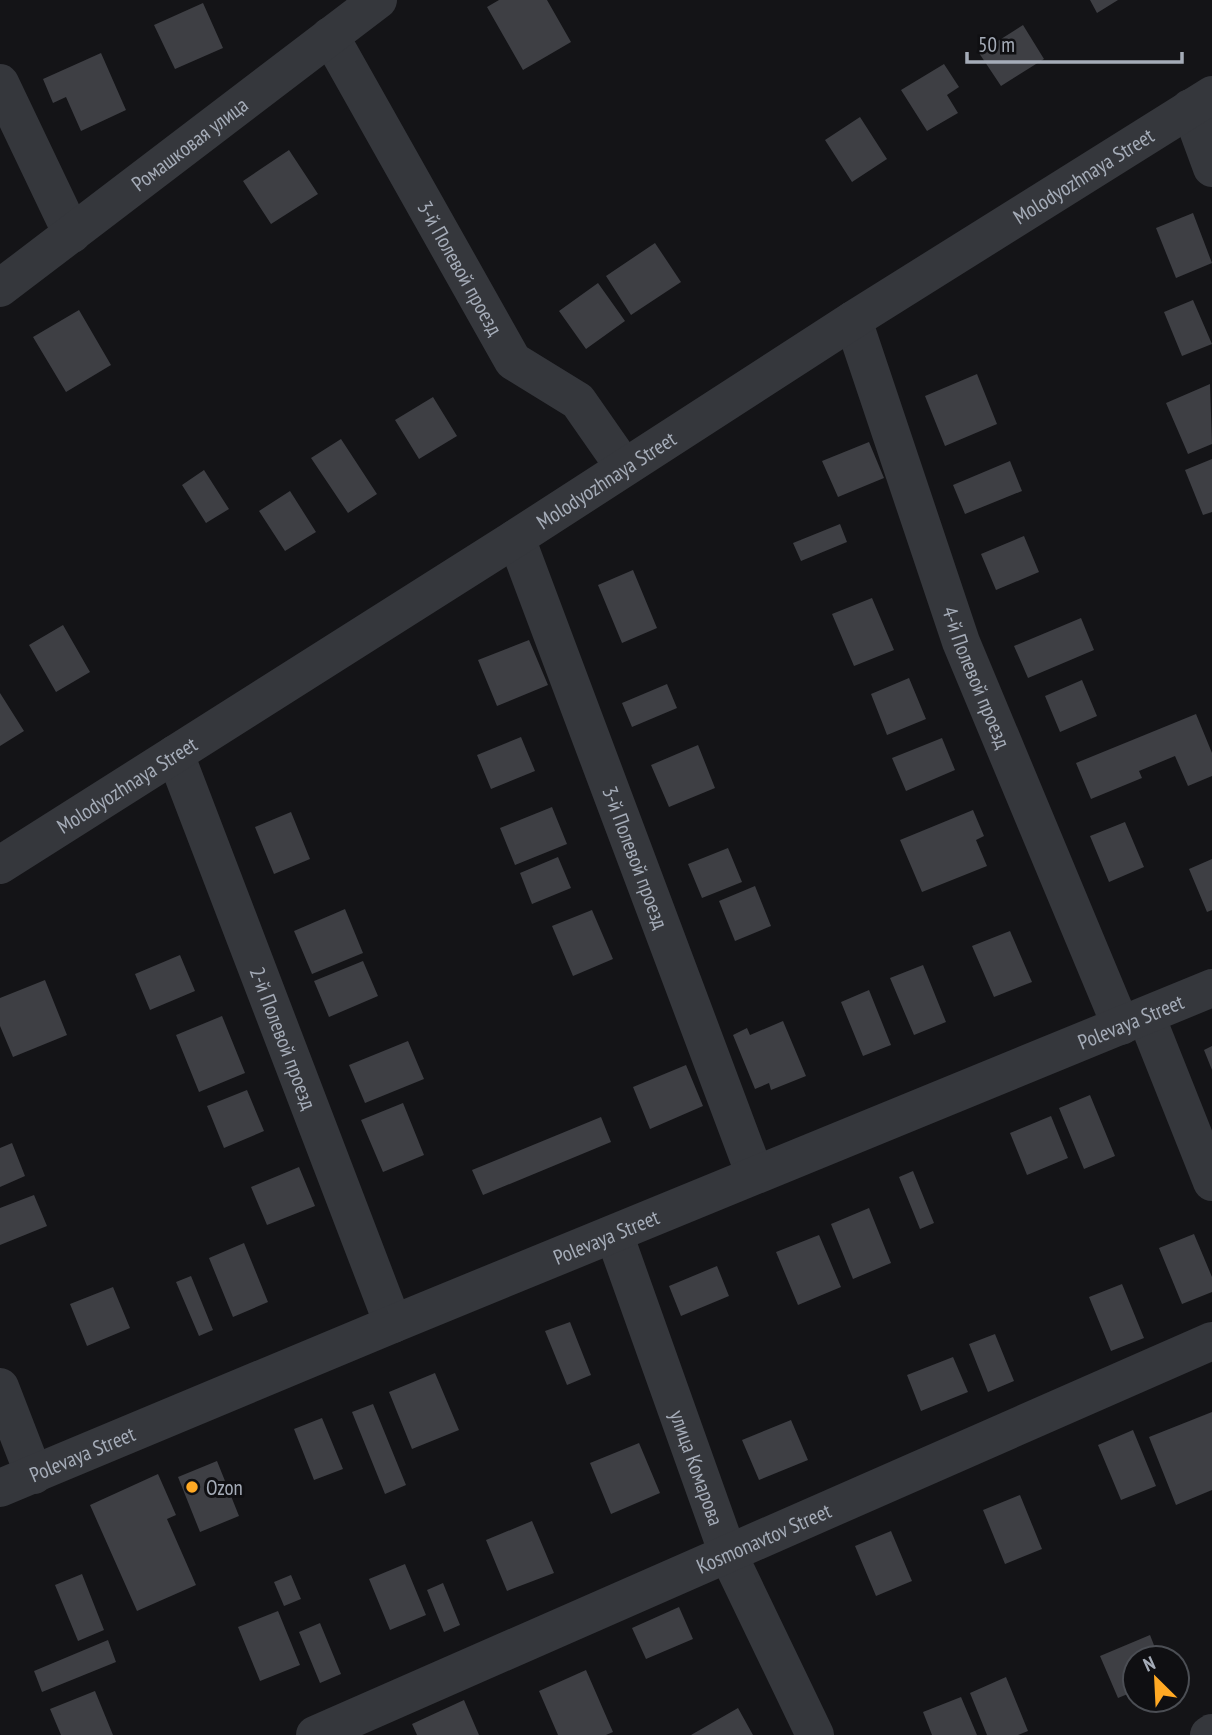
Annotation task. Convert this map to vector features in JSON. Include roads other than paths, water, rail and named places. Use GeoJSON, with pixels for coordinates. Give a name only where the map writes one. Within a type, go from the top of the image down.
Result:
{"type":"FeatureCollection","features":[{"type":"Feature","properties":{"kind":"street","name":"Ромашковая улица"},"geometry":{"type":"LineString","coordinates":[[0,289],[378,0]]}},
{"type":"Feature","properties":{"kind":"street","name":"3-й Полевой проезд"},"geometry":{"type":"LineString","coordinates":[[330,36],[513,361],[578,401],[624,467]]}},
{"type":"Feature","properties":{"kind":"street"},"geometry":{"type":"LineString","coordinates":[[0,83],[72,234]]}},
{"type":"Feature","properties":{"kind":"street"},"geometry":{"type":"LineString","coordinates":[[1201,101],[1212,168]]}},
{"type":"Feature","properties":{"kind":"street","name":"Molodyozhnaya Street"},"geometry":{"type":"LineString","coordinates":[[0,865],[1201,101]]}},
{"type":"Feature","properties":{"kind":"street","name":"4-й Полевой проезд"},"geometry":{"type":"LineString","coordinates":[[853,320],[961,642],[1134,1021],[1212,1182]]}},
{"type":"Feature","properties":{"kind":"street","name":"3-й Полевой проезд"},"geometry":{"type":"LineString","coordinates":[[516,538],[755,1175]]}},
{"type":"Feature","properties":{"kind":"street","name":"2-й Полевой проезд"},"geometry":{"type":"LineString","coordinates":[[175,754],[393,1324]]}},
{"type":"Feature","properties":{"kind":"street","name":"Polevaya Street"},"geometry":{"type":"LineString","coordinates":[[17,1482],[393,1324],[1212,988]]}},
{"type":"Feature","properties":{"kind":"street","name":"улица Комарова"},"geometry":{"type":"LineString","coordinates":[[614,1234],[728,1554],[815,1735]]}},
{"type":"Feature","properties":{"kind":"street","name":"Kosmonavtov Street"},"geometry":{"type":"LineString","coordinates":[[325,1732],[1212,1341]]}},
{"type":"Feature","properties":{"kind":"street"},"geometry":{"type":"LineString","coordinates":[[0,1387],[17,1482]]}},
{"type":"Feature","properties":{"kind":"place","name":"Ozon"},"geometry":{"type":"Point","coordinates":[192,1487]}}]}
